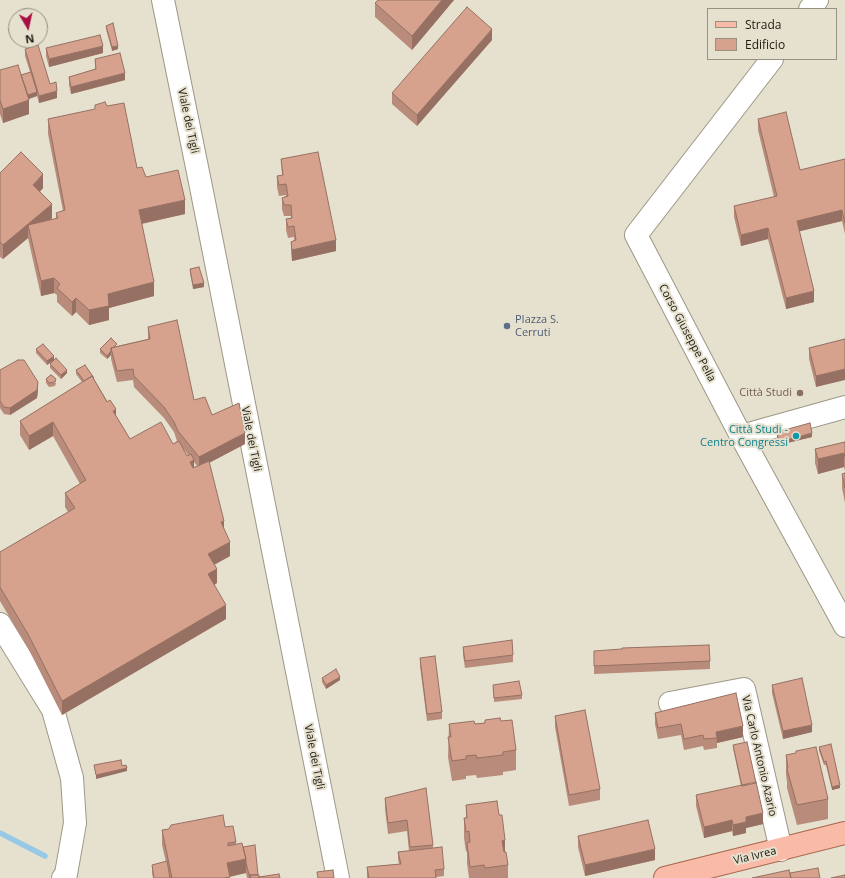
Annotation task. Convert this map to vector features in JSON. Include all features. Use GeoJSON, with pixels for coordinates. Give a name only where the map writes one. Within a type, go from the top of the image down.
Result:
{"type":"FeatureCollection","features":[{"type":"Feature","properties":{"kind":"main road","name":"Via Ivrea"},"geometry":{"type":"LineString","coordinates":[[665,878],[845,834]]}},
{"type":"Feature","properties":{"kind":"street","name":"Viale dei Tigli"},"geometry":{"type":"LineString","coordinates":[[163,0],[338,878]]}},
{"type":"Feature","properties":{"kind":"street"},"geometry":{"type":"LineString","coordinates":[[811,8],[817,0]]}},
{"type":"Feature","properties":{"kind":"street","name":"Corso Giuseppe Pella"},"geometry":{"type":"LineString","coordinates":[[771,60],[636,235],[741,436],[845,626]]}},
{"type":"Feature","properties":{"kind":"street"},"geometry":{"type":"LineString","coordinates":[[741,436],[845,407]]}},
{"type":"Feature","properties":{"kind":"street"},"geometry":{"type":"LineString","coordinates":[[0,624],[53,710],[72,778],[75,823],[66,874],[63,878]]}},
{"type":"Feature","properties":{"kind":"street","name":"Via Carlo Antonio Azario"},"geometry":{"type":"LineString","coordinates":[[670,703],[744,689],[781,850]]}},
{"type":"Feature","properties":{"kind":"building"},"geometry":{"type":"Polygon","coordinates":[[[378,0],[442,0],[412,36],[375,3],[378,0]]]}},
{"type":"Feature","properties":{"kind":"building"},"geometry":{"type":"Polygon","coordinates":[[[467,7],[492,29],[417,115],[392,93],[467,7]]]}},
{"type":"Feature","properties":{"kind":"building"},"geometry":{"type":"Polygon","coordinates":[[[113,23],[118,46],[112,47],[106,26],[113,23]]]}},
{"type":"Feature","properties":{"kind":"building"},"geometry":{"type":"Polygon","coordinates":[[[100,35],[103,46],[49,59],[46,48],[100,35]]]}},
{"type":"Feature","properties":{"kind":"building"},"geometry":{"type":"Polygon","coordinates":[[[39,48],[50,84],[56,82],[57,91],[39,96],[25,49],[39,48]]]}},
{"type":"Feature","properties":{"kind":"building"},"geometry":{"type":"Polygon","coordinates":[[[120,53],[125,73],[71,87],[69,77],[96,69],[95,59],[120,53]]]}},
{"type":"Feature","properties":{"kind":"building"},"geometry":{"type":"Polygon","coordinates":[[[18,65],[29,100],[3,109],[0,100],[0,70],[18,65]]]}},
{"type":"Feature","properties":{"kind":"building"},"geometry":{"type":"Polygon","coordinates":[[[31,72],[37,92],[28,95],[21,75],[31,72]]]}},
{"type":"Feature","properties":{"kind":"building"},"geometry":{"type":"Polygon","coordinates":[[[105,102],[107,106],[124,103],[137,168],[142,167],[146,177],[178,170],[185,200],[139,210],[154,282],[108,294],[109,306],[89,310],[76,298],[72,302],[57,288],[60,284],[54,278],[41,281],[28,225],[58,218],[56,213],[65,210],[48,119],[95,109],[95,105],[105,102]]]}},
{"type":"Feature","properties":{"kind":"building"},"geometry":{"type":"Polygon","coordinates":[[[786,112],[800,170],[845,159],[845,223],[842,210],[797,221],[814,291],[786,298],[768,228],[741,235],[734,206],[777,196],[758,119],[786,112]]]}},
{"type":"Feature","properties":{"kind":"building"},"geometry":{"type":"Polygon","coordinates":[[[21,152],[43,174],[33,185],[52,204],[3,245],[0,242],[0,173],[21,152]]]}},
{"type":"Feature","properties":{"kind":"building"},"geometry":{"type":"Polygon","coordinates":[[[318,152],[336,240],[292,250],[291,242],[296,240],[294,226],[288,227],[286,219],[292,218],[291,205],[284,205],[282,198],[288,196],[286,184],[279,185],[277,176],[283,175],[281,159],[318,152]]]}},
{"type":"Feature","properties":{"kind":"building"},"geometry":{"type":"Polygon","coordinates":[[[199,267],[204,283],[193,285],[190,269],[199,267]]]}},
{"type":"Feature","properties":{"kind":"building"},"geometry":{"type":"Polygon","coordinates":[[[177,320],[194,400],[205,397],[212,415],[239,403],[245,433],[199,457],[178,431],[164,407],[134,376],[133,369],[117,371],[111,348],[150,339],[148,327],[177,320]]]}},
{"type":"Feature","properties":{"kind":"building"},"geometry":{"type":"Polygon","coordinates":[[[111,338],[117,344],[111,348],[111,351],[107,356],[100,349],[111,338]]]}},
{"type":"Feature","properties":{"kind":"building"},"geometry":{"type":"Polygon","coordinates":[[[845,339],[845,369],[816,376],[809,348],[845,339]]]}},
{"type":"Feature","properties":{"kind":"building"},"geometry":{"type":"Polygon","coordinates":[[[43,344],[54,356],[47,361],[36,349],[43,344]]]}},
{"type":"Feature","properties":{"kind":"building"},"geometry":{"type":"Polygon","coordinates":[[[56,358],[67,370],[61,375],[50,364],[56,358]]]}},
{"type":"Feature","properties":{"kind":"building"},"geometry":{"type":"Polygon","coordinates":[[[18,360],[24,360],[38,382],[37,390],[10,408],[4,407],[0,401],[0,370],[18,360]]]}},
{"type":"Feature","properties":{"kind":"building"},"geometry":{"type":"Polygon","coordinates":[[[85,365],[94,378],[92,376],[84,381],[76,370],[85,365]]]}},
{"type":"Feature","properties":{"kind":"building"},"geometry":{"type":"Polygon","coordinates":[[[51,375],[56,379],[55,382],[49,383],[46,379],[51,375]]]}},
{"type":"Feature","properties":{"kind":"building"},"geometry":{"type":"Polygon","coordinates":[[[92,376],[107,402],[110,400],[116,409],[113,411],[130,439],[161,422],[173,444],[179,441],[187,456],[191,454],[194,460],[190,462],[193,468],[209,461],[224,521],[221,522],[230,542],[208,554],[217,569],[208,574],[226,605],[62,701],[29,636],[0,587],[0,552],[75,508],[65,493],[86,480],[53,422],[29,436],[20,421],[92,376]]]}},
{"type":"Feature","properties":{"kind":"building","name":"Città Studi - Centro Congressi"},"geometry":{"type":"Polygon","coordinates":[[[810,423],[812,433],[779,442],[777,433],[810,423]]]}},
{"type":"Feature","properties":{"kind":"building"},"geometry":{"type":"Polygon","coordinates":[[[845,442],[845,457],[844,453],[818,459],[815,449],[845,442]]]}},
{"type":"Feature","properties":{"kind":"building"},"geometry":{"type":"Polygon","coordinates":[[[845,473],[845,488],[842,474],[845,473]]]}},
{"type":"Feature","properties":{"kind":"building"},"geometry":{"type":"Polygon","coordinates":[[[512,640],[513,655],[465,661],[463,647],[512,640]]]}},
{"type":"Feature","properties":{"kind":"building"},"geometry":{"type":"Polygon","coordinates":[[[709,645],[710,661],[594,666],[594,651],[622,648],[709,645]]]}},
{"type":"Feature","properties":{"kind":"building"},"geometry":{"type":"Polygon","coordinates":[[[435,656],[442,712],[427,714],[420,658],[435,656]]]}},
{"type":"Feature","properties":{"kind":"building"},"geometry":{"type":"Polygon","coordinates":[[[336,669],[340,677],[326,685],[322,678],[336,669]]]}},
{"type":"Feature","properties":{"kind":"building"},"geometry":{"type":"Polygon","coordinates":[[[802,678],[812,725],[783,731],[772,685],[802,678]]]}},
{"type":"Feature","properties":{"kind":"building"},"geometry":{"type":"Polygon","coordinates":[[[519,681],[522,695],[494,698],[493,685],[519,681]]]}},
{"type":"Feature","properties":{"kind":"building"},"geometry":{"type":"Polygon","coordinates":[[[736,693],[743,726],[716,732],[717,738],[704,739],[703,735],[684,739],[681,724],[658,728],[655,713],[736,693]]]}},
{"type":"Feature","properties":{"kind":"building"},"geometry":{"type":"Polygon","coordinates":[[[585,710],[600,789],[569,795],[555,716],[585,710]]]}},
{"type":"Feature","properties":{"kind":"building"},"geometry":{"type":"Polygon","coordinates":[[[500,718],[501,721],[512,720],[516,750],[503,752],[503,755],[477,758],[476,755],[466,756],[466,759],[452,761],[448,737],[451,737],[449,724],[474,721],[475,724],[485,723],[485,720],[500,718]]]}},
{"type":"Feature","properties":{"kind":"building"},"geometry":{"type":"Polygon","coordinates":[[[747,742],[756,783],[742,786],[733,745],[747,742]]]}},
{"type":"Feature","properties":{"kind":"building"},"geometry":{"type":"Polygon","coordinates":[[[831,744],[840,785],[832,787],[826,761],[824,762],[819,747],[831,744]]]}},
{"type":"Feature","properties":{"kind":"building"},"geometry":{"type":"Polygon","coordinates":[[[816,747],[828,799],[797,805],[787,769],[786,755],[796,753],[796,751],[816,747]]]}},
{"type":"Feature","properties":{"kind":"building"},"geometry":{"type":"Polygon","coordinates":[[[121,760],[122,766],[126,765],[127,768],[96,775],[94,765],[121,760]]]}},
{"type":"Feature","properties":{"kind":"building"},"geometry":{"type":"Polygon","coordinates":[[[756,782],[763,813],[746,817],[746,822],[733,825],[732,820],[704,827],[696,795],[756,782]]]}},
{"type":"Feature","properties":{"kind":"building"},"geometry":{"type":"Polygon","coordinates":[[[426,788],[433,845],[410,847],[407,820],[388,823],[385,798],[426,788]]]}},
{"type":"Feature","properties":{"kind":"building"},"geometry":{"type":"Polygon","coordinates":[[[497,801],[499,815],[502,815],[505,840],[502,841],[504,852],[506,852],[508,865],[485,868],[484,865],[470,867],[467,843],[470,842],[469,831],[466,832],[464,818],[467,818],[466,805],[497,801]]]}},
{"type":"Feature","properties":{"kind":"building"},"geometry":{"type":"Polygon","coordinates":[[[223,815],[225,827],[233,826],[236,842],[228,843],[228,846],[242,843],[246,859],[227,863],[230,877],[172,878],[162,830],[169,829],[171,825],[223,815]]]}},
{"type":"Feature","properties":{"kind":"building"},"geometry":{"type":"Polygon","coordinates":[[[648,820],[655,849],[585,865],[578,836],[648,820]]]}},
{"type":"Feature","properties":{"kind":"building"},"geometry":{"type":"Polygon","coordinates":[[[255,845],[258,875],[250,875],[250,878],[243,847],[255,845]]]}},
{"type":"Feature","properties":{"kind":"building"},"geometry":{"type":"Polygon","coordinates":[[[442,847],[444,869],[435,870],[436,878],[369,878],[367,867],[401,864],[398,852],[442,847]]]}},
{"type":"Feature","properties":{"kind":"building"},"geometry":{"type":"Polygon","coordinates":[[[167,861],[170,878],[154,878],[152,865],[167,861]]]}},
{"type":"Feature","properties":{"kind":"building"},"geometry":{"type":"Polygon","coordinates":[[[818,868],[820,878],[791,878],[790,873],[818,868]]]}},
{"type":"Feature","properties":{"kind":"building"},"geometry":{"type":"Polygon","coordinates":[[[333,870],[334,878],[318,878],[317,872],[333,870]]]}},
{"type":"Feature","properties":{"kind":"building"},"geometry":{"type":"Polygon","coordinates":[[[789,870],[791,878],[752,878],[789,870]]]}},
{"type":"Feature","properties":{"kind":"building"},"geometry":{"type":"Polygon","coordinates":[[[279,874],[280,878],[259,878],[259,877],[279,874]]]}},
{"type":"Feature","properties":{"kind":"building"},"geometry":{"type":"Polygon","coordinates":[[[250,875],[259,875],[259,878],[251,878],[250,875]]]}},
{"type":"Feature","properties":{"kind":"building"},"geometry":{"type":"Polygon","coordinates":[[[845,875],[845,878],[831,878],[845,875]]]}},
{"type":"Feature","properties":{"kind":"waterway"},"geometry":{"type":"LineString","coordinates":[[0,833],[45,856]]}},
{"type":"Feature","properties":{"kind":"place","name":"PIazza S. Cerruti"},"geometry":{"type":"Point","coordinates":[507,326]}},
{"type":"Feature","properties":{"kind":"place","name":"Città Studi"},"geometry":{"type":"Point","coordinates":[800,393]}},
{"type":"Feature","properties":{"kind":"place","name":"Città Studi - Centro Congressi"},"geometry":{"type":"Point","coordinates":[796,436]}}]}
